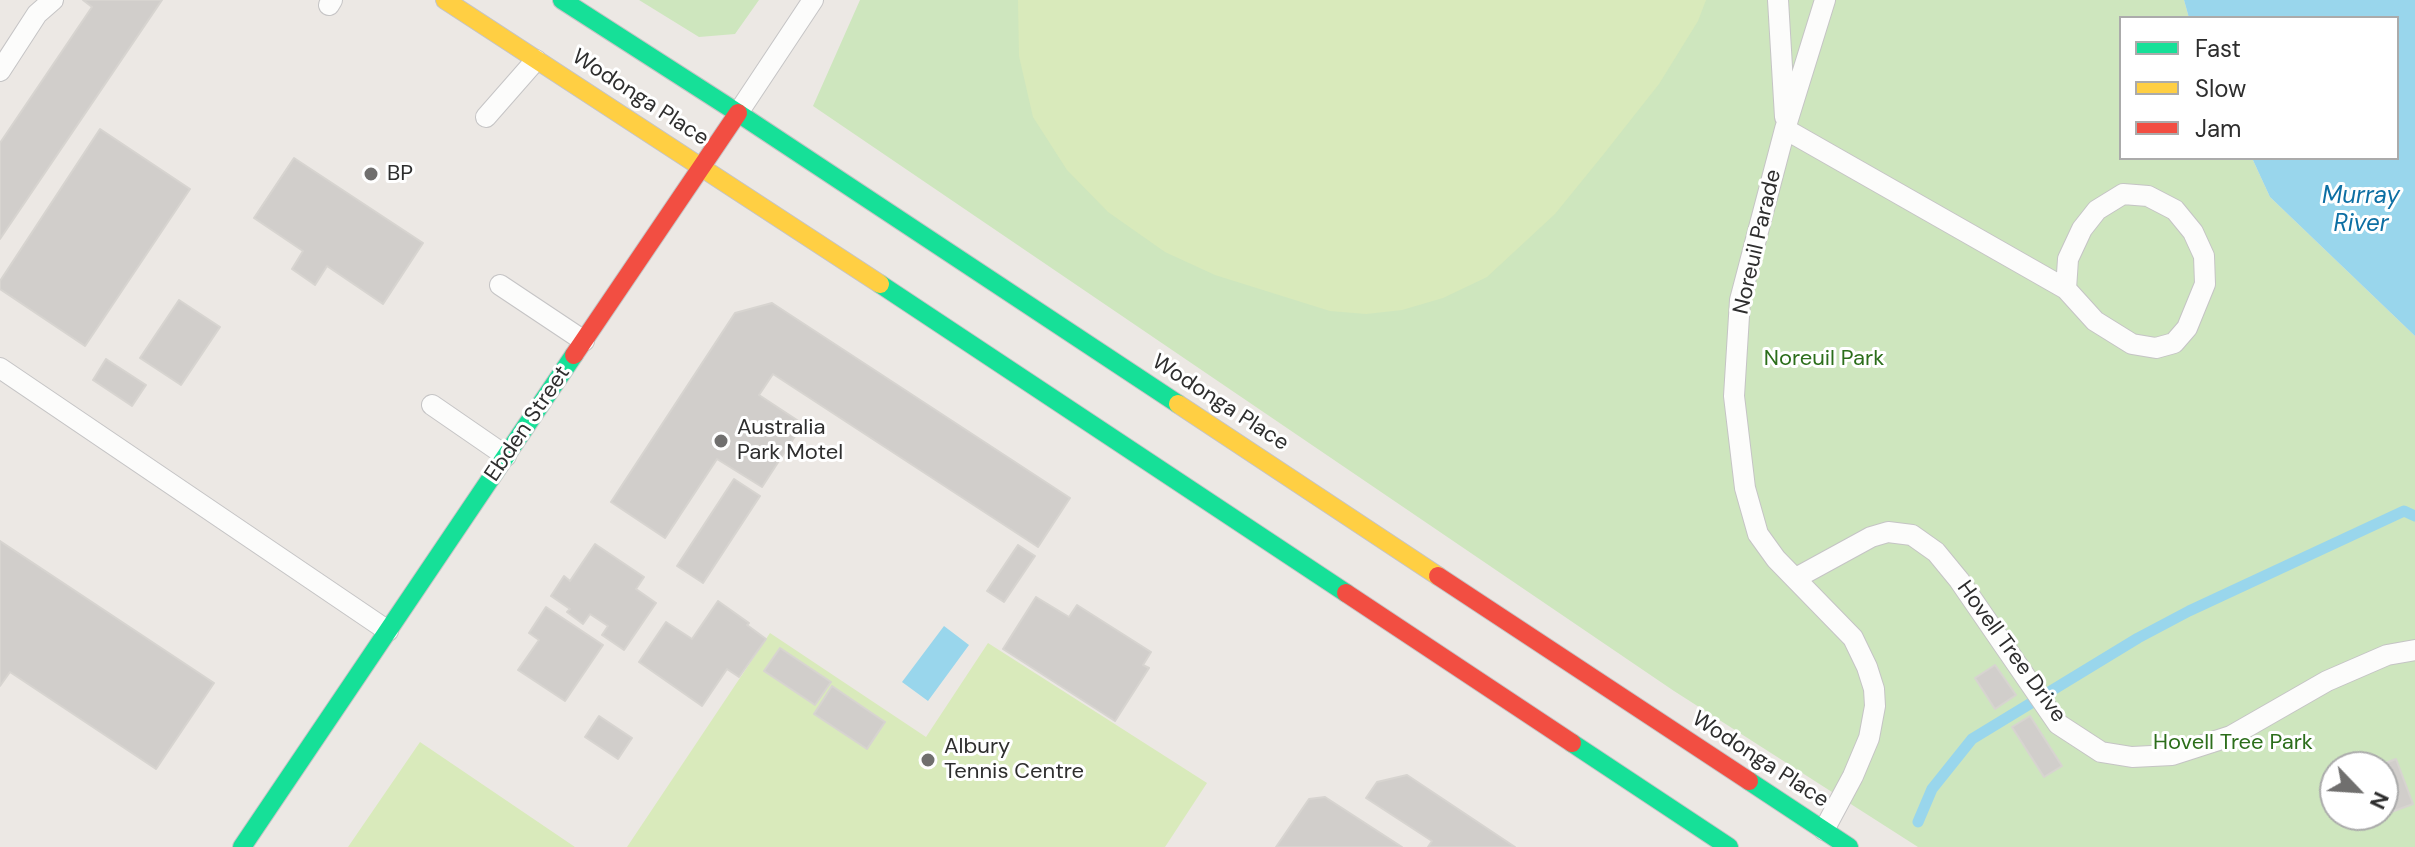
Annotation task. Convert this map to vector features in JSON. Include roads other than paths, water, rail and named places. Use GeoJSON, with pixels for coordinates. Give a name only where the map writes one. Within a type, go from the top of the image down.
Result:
{"type":"FeatureCollection","features":[{"type":"Feature","properties":{"kind":"main road","name":"Wodonga Place"},"geometry":{"type":"LineString","coordinates":[[445,0],[702,166],[1729,847]]}},
{"type":"Feature","properties":{"kind":"main road","name":"Wodonga Place"},"geometry":{"type":"LineString","coordinates":[[562,0],[738,113],[1818,839],[1849,847]]}},
{"type":"Feature","properties":{"kind":"main road","name":"Ebden Street"},"geometry":{"type":"LineString","coordinates":[[242,847],[738,113]]}},
{"type":"Feature","properties":{"kind":"lane"},"geometry":{"type":"LineString","coordinates":[[0,71],[37,14],[53,0]]}},
{"type":"Feature","properties":{"kind":"lane","name":"Ebden Street"},"geometry":{"type":"LineString","coordinates":[[738,113],[813,0]]}},
{"type":"Feature","properties":{"kind":"lane","name":"Noreuil Parade"},"geometry":{"type":"LineString","coordinates":[[1778,0],[1785,129]]}},
{"type":"Feature","properties":{"kind":"lane","name":"Noreuil Parade"},"geometry":{"type":"LineString","coordinates":[[1818,839],[1853,776],[1869,738],[1875,706],[1874,689],[1853,638],[1776,559],[1758,534],[1745,488],[1734,396],[1740,300],[1785,129],[1825,0]]}},
{"type":"Feature","properties":{"kind":"lane"},"geometry":{"type":"LineString","coordinates":[[486,117],[536,60]]}},
{"type":"Feature","properties":{"kind":"lane"},"geometry":{"type":"LineString","coordinates":[[1785,129],[2066,289],[2095,321],[2132,344],[2156,348],[2174,343],[2187,328],[2205,284],[2204,256],[2193,232],[2175,210],[2148,196],[2123,194],[2097,210],[2082,229],[2068,259],[2066,289]]}},
{"type":"Feature","properties":{"kind":"lane"},"geometry":{"type":"LineString","coordinates":[[500,285],[584,341]]}},
{"type":"Feature","properties":{"kind":"lane"},"geometry":{"type":"LineString","coordinates":[[0,368],[388,631]]}},
{"type":"Feature","properties":{"kind":"lane"},"geometry":{"type":"LineString","coordinates":[[432,405],[506,456]]}},
{"type":"Feature","properties":{"kind":"lane","name":"Hovell Tree Drive"},"geometry":{"type":"LineString","coordinates":[[1796,578],[1871,537],[1888,532],[1912,535],[1936,552],[1959,580],[2058,724],[2101,752],[2132,757],[2172,755],[2231,736],[2327,681],[2387,655],[2415,650]]}},
{"type":"Feature","properties":{"kind":"water","name":"Murray River"},"geometry":{"type":"Polygon","coordinates":[[[2184,0],[2415,0],[2415,336],[2270,197],[2253,160],[2399,160],[2399,16],[2188,16],[2184,0]]]}},
{"type":"Feature","properties":{"kind":"water"},"geometry":{"type":"Polygon","coordinates":[[[944,626],[969,645],[928,701],[902,682],[944,626]]]}},
{"type":"Feature","properties":{"kind":"waterway"},"geometry":{"type":"LineString","coordinates":[[1918,822],[1932,789],[1972,739],[2138,638],[2189,611],[2404,511],[2415,516]]}},
{"type":"Feature","properties":{"kind":"place","name":"BP"},"geometry":{"type":"Point","coordinates":[371,174]}},
{"type":"Feature","properties":{"kind":"place","name":"Australia Park Motel"},"geometry":{"type":"Point","coordinates":[721,441]}},
{"type":"Feature","properties":{"kind":"place","name":"Albury Tennis Centre"},"geometry":{"type":"Point","coordinates":[928,760]}},
{"type":"Feature","properties":{"kind":"park label","name":"Noreuil Park"},"geometry":{"type":"Point","coordinates":[1824,359]}},
{"type":"Feature","properties":{"kind":"park label","name":"Hovell Tree Park"},"geometry":{"type":"Point","coordinates":[2233,743]}}]}
